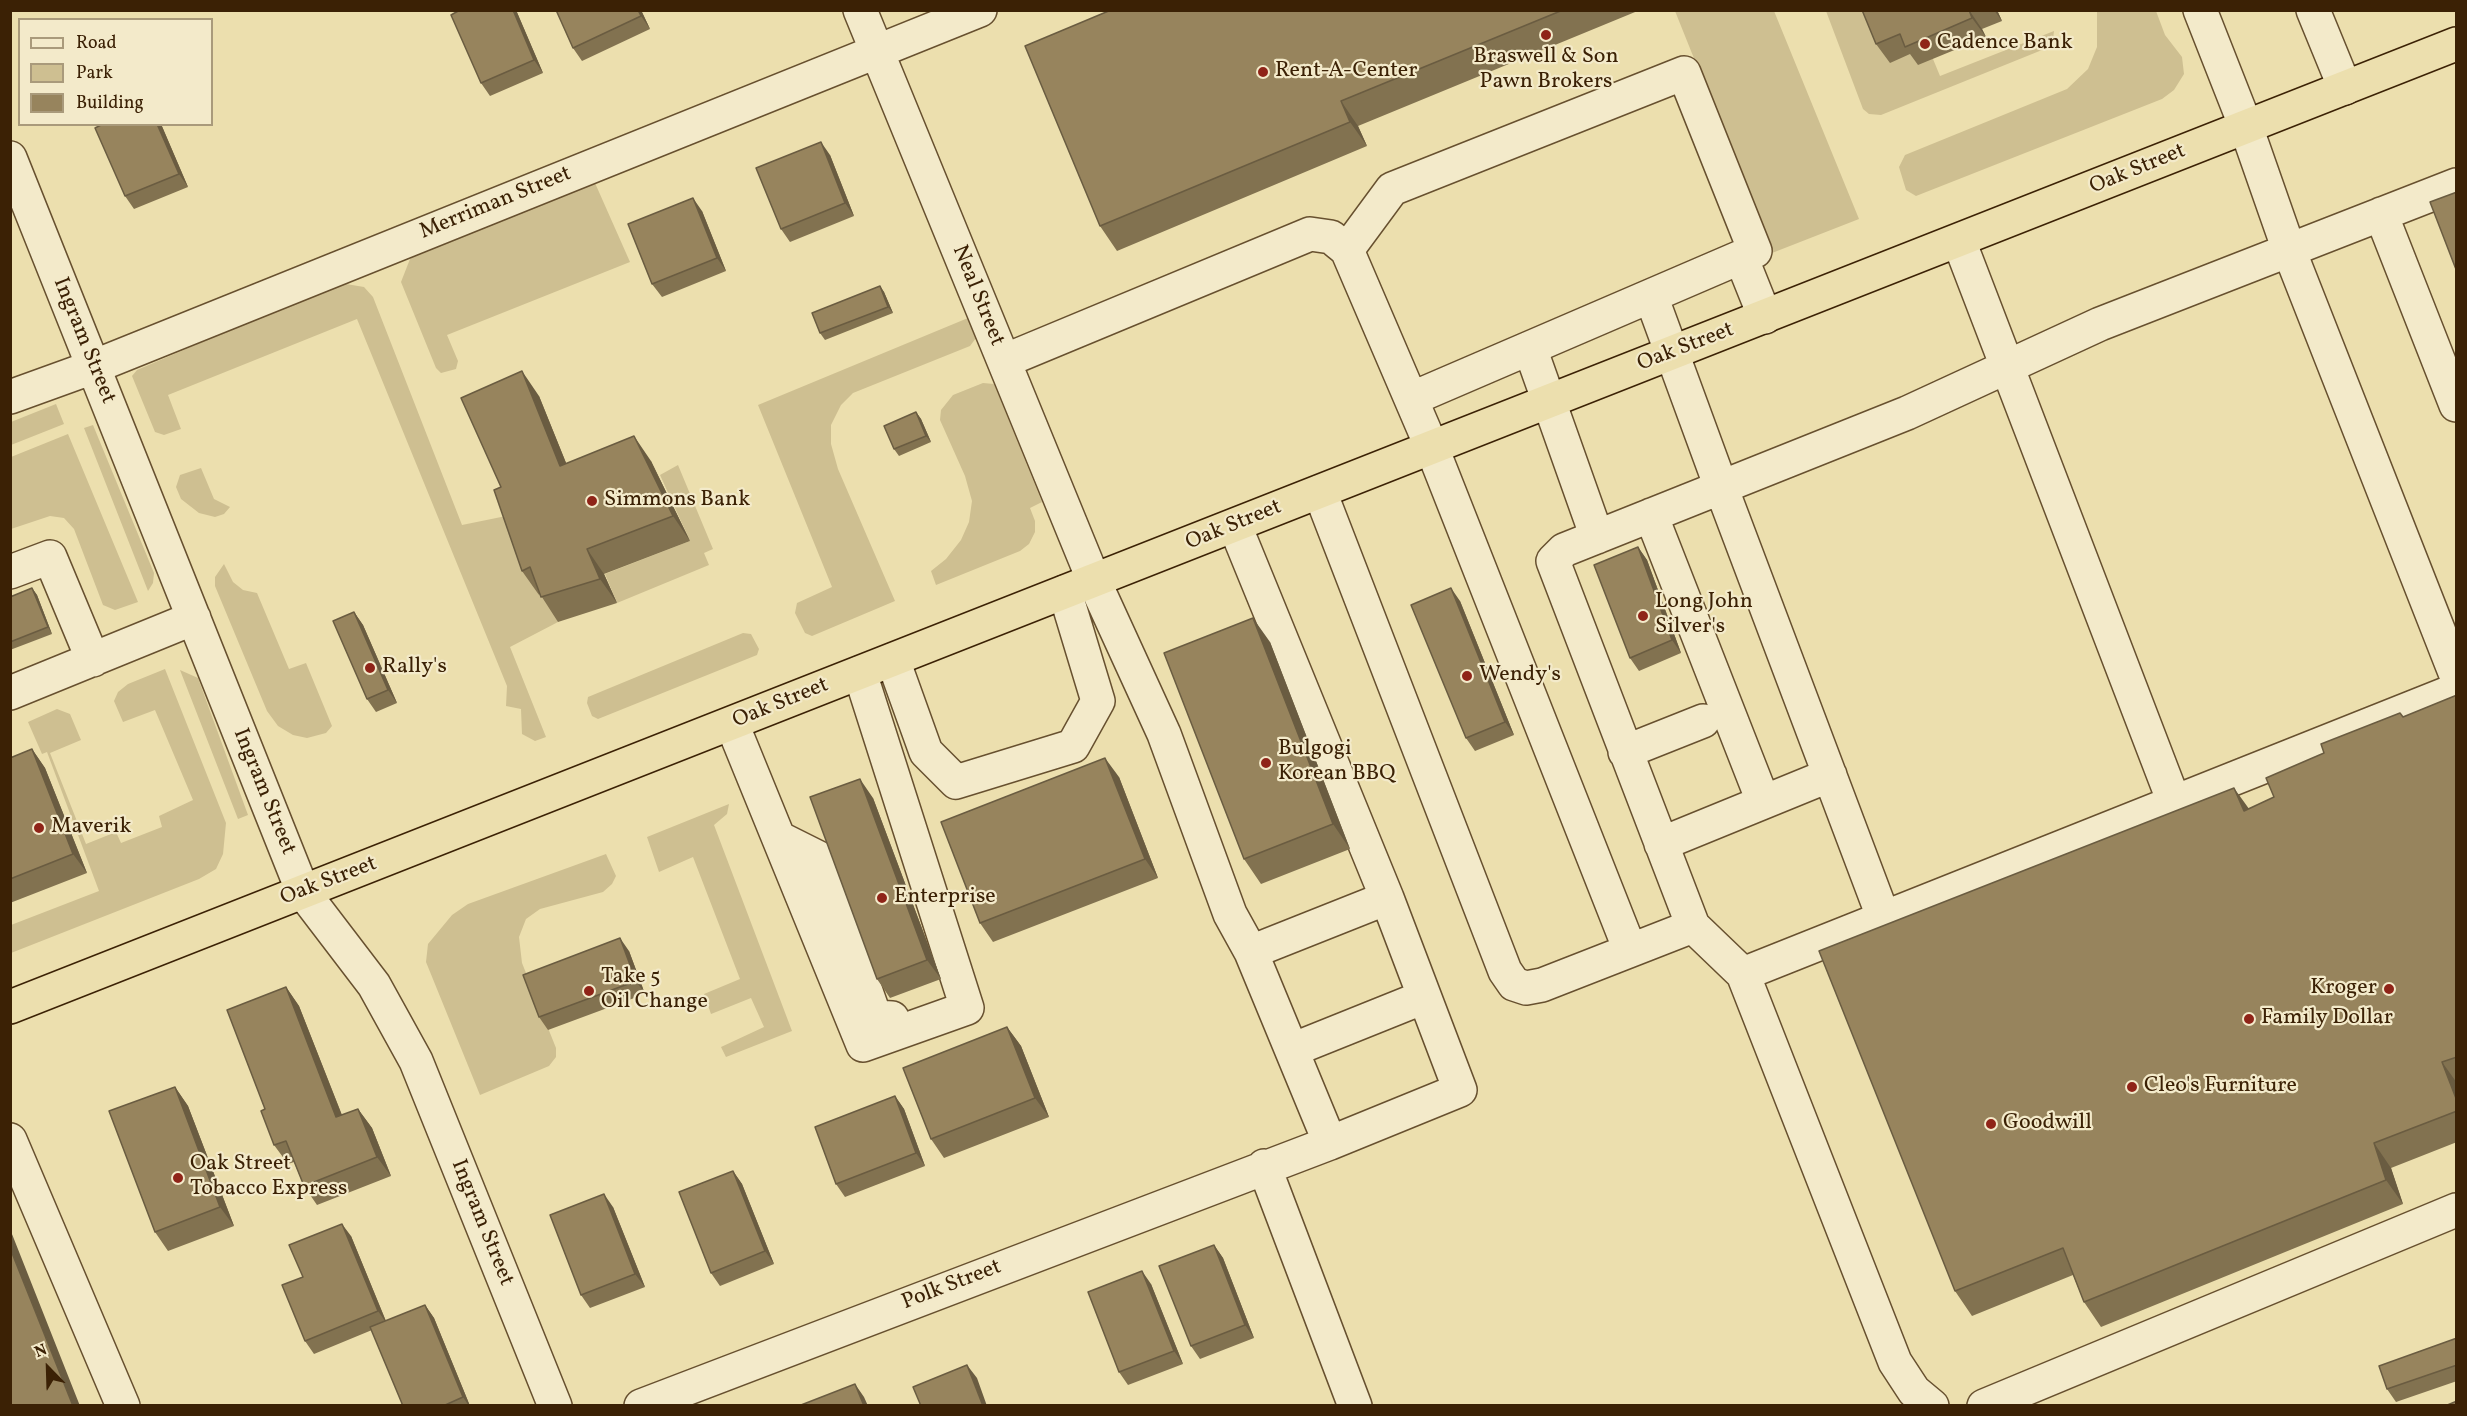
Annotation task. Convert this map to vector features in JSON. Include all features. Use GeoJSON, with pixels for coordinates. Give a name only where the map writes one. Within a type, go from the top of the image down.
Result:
{"type":"FeatureCollection","features":[{"type":"Feature","properties":{"kind":"highway","name":"Oak Street"},"geometry":{"type":"LineString","coordinates":[[10,1008],[2457,44]]}},
{"type":"Feature","properties":{"kind":"street","name":"Neal Street"},"geometry":{"type":"LineString","coordinates":[[860,10],[1004,361],[1080,587]]}},
{"type":"Feature","properties":{"kind":"street","name":"Merriman Street"},"geometry":{"type":"LineString","coordinates":[[10,397],[93,366],[980,10]]}},
{"type":"Feature","properties":{"kind":"street"},"geometry":{"type":"LineString","coordinates":[[2200,10],[2246,127],[2289,250],[2457,675]]}},
{"type":"Feature","properties":{"kind":"street"},"geometry":{"type":"LineString","coordinates":[[2313,10],[2345,88]]}},
{"type":"Feature","properties":{"kind":"street"},"geometry":{"type":"LineString","coordinates":[[1347,250],[1392,189],[1684,73],[1755,251],[1411,399]]}},
{"type":"Feature","properties":{"kind":"street","name":"Ingram Street"},"geometry":{"type":"LineString","coordinates":[[10,158],[303,892],[374,985],[416,1061],[555,1406]]}},
{"type":"Feature","properties":{"kind":"street"},"geometry":{"type":"LineString","coordinates":[[1932,1406],[1914,1391],[1895,1362],[1743,974],[1693,926],[1553,561],[1564,550],[1907,413],[2100,324],[2457,185]]}},
{"type":"Feature","properties":{"kind":"street"},"geometry":{"type":"LineString","coordinates":[[2381,214],[2457,405]]}},
{"type":"Feature","properties":{"kind":"street"},"geometry":{"type":"LineString","coordinates":[[1004,361],[1310,234],[1331,237],[1347,250],[1432,448],[1630,950]]}},
{"type":"Feature","properties":{"kind":"street"},"geometry":{"type":"LineString","coordinates":[[1959,241],[2174,802]]}},
{"type":"Feature","properties":{"kind":"street"},"geometry":{"type":"LineString","coordinates":[[1741,257],[1765,317]]}},
{"type":"Feature","properties":{"kind":"street"},"geometry":{"type":"LineString","coordinates":[[1652,296],[1720,487],[1884,919]]}},
{"type":"Feature","properties":{"kind":"street"},"geometry":{"type":"LineString","coordinates":[[1530,348],[1598,537]]}},
{"type":"Feature","properties":{"kind":"street"},"geometry":{"type":"LineString","coordinates":[[1320,492],[1505,971],[1514,984],[1526,988],[1542,985],[1693,926]]}},
{"type":"Feature","properties":{"kind":"street"},"geometry":{"type":"LineString","coordinates":[[1651,515],[1763,801]]}},
{"type":"Feature","properties":{"kind":"street"},"geometry":{"type":"LineString","coordinates":[[1234,526],[1387,898],[1424,997],[1292,1050]]}},
{"type":"Feature","properties":{"kind":"street"},"geometry":{"type":"LineString","coordinates":[[10,572],[50,557],[93,660]]}},
{"type":"Feature","properties":{"kind":"street"},"geometry":{"type":"LineString","coordinates":[[893,660],[926,752],[956,782],[1073,746],[1098,701],[1080,587]]}},
{"type":"Feature","properties":{"kind":"street"},"geometry":{"type":"LineString","coordinates":[[1080,587],[1164,734],[1230,914],[1251,952],[1330,1143]]}},
{"type":"Feature","properties":{"kind":"street"},"geometry":{"type":"LineString","coordinates":[[10,693],[194,618]]}},
{"type":"Feature","properties":{"kind":"street"},"geometry":{"type":"LineString","coordinates":[[732,724],[863,1045],[967,1008],[861,673]]}},
{"type":"Feature","properties":{"kind":"street"},"geometry":{"type":"LineString","coordinates":[[1743,974],[2457,690]]}},
{"type":"Feature","properties":{"kind":"street"},"geometry":{"type":"LineString","coordinates":[[1625,752],[1703,721]]}},
{"type":"Feature","properties":{"kind":"street"},"geometry":{"type":"LineString","coordinates":[[1661,844],[1830,775]]}},
{"type":"Feature","properties":{"kind":"street"},"geometry":{"type":"LineString","coordinates":[[1251,952],[1387,898]]}},
{"type":"Feature","properties":{"kind":"street","name":"Polk Street"},"geometry":{"type":"LineString","coordinates":[[641,1406],[1264,1166],[1330,1143],[1460,1090],[1424,997]]}},
{"type":"Feature","properties":{"kind":"street"},"geometry":{"type":"LineString","coordinates":[[10,1140],[123,1406]]}},
{"type":"Feature","properties":{"kind":"street"},"geometry":{"type":"LineString","coordinates":[[1264,1166],[1355,1406]]}},
{"type":"Feature","properties":{"kind":"street"},"geometry":{"type":"LineString","coordinates":[[1984,1406],[2457,1210]]}},
{"type":"Feature","properties":{"kind":"green space"},"geometry":{"type":"Polygon","coordinates":[[[1675,11],[1774,11],[1859,219],[1772,253],[1675,11]]]}},
{"type":"Feature","properties":{"kind":"green space"},"geometry":{"type":"Polygon","coordinates":[[[1826,11],[1868,11],[1913,53],[1933,59],[1940,76],[2054,31],[2053,39],[2047,48],[1881,115],[1869,114],[1863,109],[1826,11]]]}},
{"type":"Feature","properties":{"kind":"green space"},"geometry":{"type":"Polygon","coordinates":[[[2097,11],[2156,11],[2165,35],[2182,57],[2184,74],[2174,90],[2162,99],[1916,196],[1906,190],[1899,167],[1905,155],[2067,89],[2088,69],[2097,47],[2097,11]]]}},
{"type":"Feature","properties":{"kind":"green space"},"geometry":{"type":"Polygon","coordinates":[[[595,183],[630,262],[447,335],[458,361],[456,369],[441,373],[436,368],[401,282],[410,259],[423,249],[595,183]]]}},
{"type":"Feature","properties":{"kind":"green space"},"geometry":{"type":"Polygon","coordinates":[[[340,283],[364,287],[373,297],[462,525],[511,515],[539,595],[547,591],[558,622],[510,647],[546,737],[535,741],[522,734],[521,709],[506,706],[507,686],[357,319],[168,395],[181,429],[164,435],[155,432],[132,376],[137,370],[340,283]]]}},
{"type":"Feature","properties":{"kind":"green space"},"geometry":{"type":"Polygon","coordinates":[[[968,318],[976,338],[970,346],[853,393],[841,405],[831,425],[831,444],[838,469],[895,601],[812,636],[805,633],[795,613],[797,603],[832,587],[758,405],[968,318]]]}},
{"type":"Feature","properties":{"kind":"green space"},"geometry":{"type":"Polygon","coordinates":[[[983,383],[994,384],[1042,502],[1030,508],[1035,521],[1035,532],[1029,544],[1020,551],[936,585],[931,571],[946,559],[961,540],[969,522],[972,501],[965,476],[940,420],[941,410],[953,395],[983,383]]]}},
{"type":"Feature","properties":{"kind":"green space"},"geometry":{"type":"Polygon","coordinates":[[[56,404],[64,424],[11,445],[11,422],[56,404]]]}},
{"type":"Feature","properties":{"kind":"green space"},"geometry":{"type":"Polygon","coordinates":[[[93,425],[154,573],[153,583],[148,591],[84,428],[93,425]]]}},
{"type":"Feature","properties":{"kind":"green space"},"geometry":{"type":"Polygon","coordinates":[[[68,434],[138,602],[115,610],[103,605],[74,529],[64,518],[50,516],[11,529],[11,457],[68,434]]]}},
{"type":"Feature","properties":{"kind":"green space"},"geometry":{"type":"Polygon","coordinates":[[[678,465],[713,549],[704,553],[709,565],[617,603],[605,574],[690,541],[660,475],[678,465]]]}},
{"type":"Feature","properties":{"kind":"green space"},"geometry":{"type":"Polygon","coordinates":[[[201,468],[214,499],[230,507],[224,514],[215,517],[199,513],[181,499],[176,487],[180,475],[201,468]]]}},
{"type":"Feature","properties":{"kind":"green space"},"geometry":{"type":"Polygon","coordinates":[[[224,564],[233,582],[243,590],[257,593],[289,669],[306,663],[332,726],[326,733],[307,738],[293,735],[278,726],[267,711],[215,586],[215,577],[224,564]]]}},
{"type":"Feature","properties":{"kind":"green space"},"geometry":{"type":"Polygon","coordinates":[[[743,633],[751,634],[759,649],[757,655],[598,719],[592,716],[587,703],[588,697],[743,633]]]}},
{"type":"Feature","properties":{"kind":"green space"},"geometry":{"type":"Polygon","coordinates":[[[165,669],[226,823],[223,854],[216,869],[199,879],[11,953],[11,925],[99,891],[47,752],[42,754],[28,722],[57,709],[70,714],[81,740],[50,753],[86,844],[116,832],[121,843],[162,827],[159,816],[193,800],[155,710],[123,722],[114,701],[118,692],[128,684],[165,669]]]}},
{"type":"Feature","properties":{"kind":"green space"},"geometry":{"type":"Polygon","coordinates":[[[180,670],[198,678],[248,815],[238,819],[180,670]]]}},
{"type":"Feature","properties":{"kind":"green space"},"geometry":{"type":"Polygon","coordinates":[[[729,804],[727,814],[714,825],[792,1031],[726,1057],[721,1047],[764,1027],[751,998],[711,1014],[704,994],[740,979],[693,857],[659,872],[647,837],[729,804]]]}},
{"type":"Feature","properties":{"kind":"green space"},"geometry":{"type":"Polygon","coordinates":[[[606,854],[616,876],[612,884],[603,892],[540,909],[526,919],[519,937],[522,963],[556,1048],[556,1057],[549,1066],[480,1095],[426,962],[428,944],[452,915],[468,904],[606,854]]]}},
{"type":"Feature","properties":{"kind":"building"},"geometry":{"type":"Polygon","coordinates":[[[460,10],[513,10],[534,60],[481,83],[451,15],[460,10]]]}},
{"type":"Feature","properties":{"kind":"building"},"geometry":{"type":"Polygon","coordinates":[[[556,10],[638,10],[641,16],[573,48],[556,10]]]}},
{"type":"Feature","properties":{"kind":"building"},"geometry":{"type":"Polygon","coordinates":[[[1111,10],[1563,10],[1341,101],[1350,122],[1100,226],[1025,46],[1111,10]]]}},
{"type":"Feature","properties":{"kind":"building"},"geometry":{"type":"Polygon","coordinates":[[[1862,10],[1969,10],[1972,18],[1905,47],[1900,34],[1876,44],[1862,10]]]}},
{"type":"Feature","properties":{"kind":"building"},"geometry":{"type":"Polygon","coordinates":[[[99,126],[158,126],[179,174],[125,196],[95,128],[99,126]]]}},
{"type":"Feature","properties":{"kind":"building"},"geometry":{"type":"Polygon","coordinates":[[[821,142],[845,203],[781,229],[756,168],[821,142]]]}},
{"type":"Feature","properties":{"kind":"building"},"geometry":{"type":"Polygon","coordinates":[[[2457,192],[2457,272],[2430,202],[2457,192]]]}},
{"type":"Feature","properties":{"kind":"building"},"geometry":{"type":"Polygon","coordinates":[[[693,198],[717,258],[652,284],[628,224],[693,198]]]}},
{"type":"Feature","properties":{"kind":"building"},"geometry":{"type":"Polygon","coordinates":[[[880,286],[888,307],[820,333],[812,313],[880,286]]]}},
{"type":"Feature","properties":{"kind":"building","name":"Simmons Bank"},"geometry":{"type":"Polygon","coordinates":[[[522,371],[560,466],[634,436],[673,516],[587,549],[600,579],[541,597],[530,567],[522,571],[494,490],[501,487],[461,398],[522,371]]]}},
{"type":"Feature","properties":{"kind":"building"},"geometry":{"type":"Polygon","coordinates":[[[916,412],[926,436],[894,449],[884,426],[916,412]]]}},
{"type":"Feature","properties":{"kind":"building","name":"Long John Silver's"},"geometry":{"type":"Polygon","coordinates":[[[1638,547],[1672,640],[1630,658],[1594,565],[1638,547]]]}},
{"type":"Feature","properties":{"kind":"building"},"geometry":{"type":"Polygon","coordinates":[[[32,588],[48,627],[10,642],[10,597],[32,588]]]}},
{"type":"Feature","properties":{"kind":"building","name":"Wendy's"},"geometry":{"type":"Polygon","coordinates":[[[1451,588],[1505,722],[1466,738],[1411,605],[1451,588]]]}},
{"type":"Feature","properties":{"kind":"building","name":"Rally's"},"geometry":{"type":"Polygon","coordinates":[[[354,612],[388,690],[367,699],[333,621],[354,612]]]}},
{"type":"Feature","properties":{"kind":"building","name":"Bulgogi Korean BBQ"},"geometry":{"type":"Polygon","coordinates":[[[1253,618],[1333,824],[1244,859],[1164,653],[1253,618]]]}},
{"type":"Feature","properties":{"kind":"building"},"geometry":{"type":"Polygon","coordinates":[[[2457,695],[2457,1057],[2442,1062],[2457,1101],[2457,1111],[2374,1143],[2386,1180],[2084,1302],[2063,1248],[1955,1291],[1819,951],[2234,788],[2244,811],[2274,797],[2266,778],[2324,753],[2321,744],[2400,713],[2403,717],[2457,695]]]}},
{"type":"Feature","properties":{"kind":"building","name":"Maverik"},"geometry":{"type":"Polygon","coordinates":[[[32,749],[73,854],[10,879],[10,758],[32,749]]]}},
{"type":"Feature","properties":{"kind":"building"},"geometry":{"type":"Polygon","coordinates":[[[1105,758],[1145,859],[980,923],[941,822],[1105,758]]]}},
{"type":"Feature","properties":{"kind":"building","name":"Enterprise"},"geometry":{"type":"Polygon","coordinates":[[[860,779],[927,960],[877,979],[810,797],[860,779]]]}},
{"type":"Feature","properties":{"kind":"building","name":"Take 5 Oil Change"},"geometry":{"type":"Polygon","coordinates":[[[620,938],[636,981],[539,1017],[523,975],[620,938]]]}},
{"type":"Feature","properties":{"kind":"building"},"geometry":{"type":"Polygon","coordinates":[[[286,987],[336,1117],[358,1109],[377,1157],[304,1186],[286,1141],[274,1145],[261,1111],[265,1109],[227,1010],[286,987]]]}},
{"type":"Feature","properties":{"kind":"building"},"geometry":{"type":"Polygon","coordinates":[[[1007,1027],[1035,1098],[931,1139],[903,1068],[1007,1027]]]}},
{"type":"Feature","properties":{"kind":"building","name":"Oak Street Tobacco Express"},"geometry":{"type":"Polygon","coordinates":[[[175,1087],[220,1207],[155,1232],[109,1111],[175,1087]]]}},
{"type":"Feature","properties":{"kind":"building"},"geometry":{"type":"Polygon","coordinates":[[[895,1096],[916,1153],[836,1184],[815,1127],[895,1096]]]}},
{"type":"Feature","properties":{"kind":"building"},"geometry":{"type":"Polygon","coordinates":[[[733,1171],[765,1251],[711,1273],[679,1192],[733,1171]]]}},
{"type":"Feature","properties":{"kind":"building"},"geometry":{"type":"Polygon","coordinates":[[[604,1194],[635,1274],[581,1295],[550,1215],[604,1194]]]}},
{"type":"Feature","properties":{"kind":"building"},"geometry":{"type":"Polygon","coordinates":[[[342,1224],[378,1311],[305,1341],[282,1285],[303,1277],[289,1245],[342,1224]]]}},
{"type":"Feature","properties":{"kind":"building"},"geometry":{"type":"Polygon","coordinates":[[[1214,1245],[1245,1325],[1191,1346],[1159,1266],[1214,1245]]]}},
{"type":"Feature","properties":{"kind":"building"},"geometry":{"type":"Polygon","coordinates":[[[10,1248],[73,1406],[10,1406],[10,1248]]]}},
{"type":"Feature","properties":{"kind":"building"},"geometry":{"type":"Polygon","coordinates":[[[1142,1271],[1174,1351],[1119,1372],[1088,1292],[1142,1271]]]}},
{"type":"Feature","properties":{"kind":"building"},"geometry":{"type":"Polygon","coordinates":[[[425,1305],[463,1397],[443,1406],[403,1406],[370,1327],[425,1305]]]}},
{"type":"Feature","properties":{"kind":"building"},"geometry":{"type":"Polygon","coordinates":[[[2457,1338],[2457,1365],[2387,1389],[2379,1366],[2457,1338]]]}},
{"type":"Feature","properties":{"kind":"building"},"geometry":{"type":"Polygon","coordinates":[[[967,1365],[983,1406],[921,1406],[913,1387],[967,1365]]]}},
{"type":"Feature","properties":{"kind":"building"},"geometry":{"type":"Polygon","coordinates":[[[855,1384],[864,1406],[801,1405],[855,1384]]]}},
{"type":"Feature","properties":{"kind":"building"},"geometry":{"type":"Polygon","coordinates":[[[2457,1401],[2457,1406],[2445,1406],[2457,1401]]]}},
{"type":"Feature","properties":{"kind":"place","name":"Braswell & Son Pawn Brokers"},"geometry":{"type":"Point","coordinates":[1546,35]}},
{"type":"Feature","properties":{"kind":"place","name":"Cadence Bank"},"geometry":{"type":"Point","coordinates":[1925,44]}},
{"type":"Feature","properties":{"kind":"place","name":"Rent-A-Center"},"geometry":{"type":"Point","coordinates":[1263,72]}},
{"type":"Feature","properties":{"kind":"place","name":"Simmons Bank"},"geometry":{"type":"Point","coordinates":[592,501]}},
{"type":"Feature","properties":{"kind":"place","name":"Long John Silver's"},"geometry":{"type":"Point","coordinates":[1643,616]}},
{"type":"Feature","properties":{"kind":"place","name":"Rally's"},"geometry":{"type":"Point","coordinates":[370,668]}},
{"type":"Feature","properties":{"kind":"place","name":"Wendy's"},"geometry":{"type":"Point","coordinates":[1467,676]}},
{"type":"Feature","properties":{"kind":"place","name":"Bulgogi Korean BBQ"},"geometry":{"type":"Point","coordinates":[1266,763]}},
{"type":"Feature","properties":{"kind":"place","name":"Maverik"},"geometry":{"type":"Point","coordinates":[39,828]}},
{"type":"Feature","properties":{"kind":"place","name":"Enterprise"},"geometry":{"type":"Point","coordinates":[882,898]}},
{"type":"Feature","properties":{"kind":"place","name":"Kroger"},"geometry":{"type":"Point","coordinates":[2389,989]}},
{"type":"Feature","properties":{"kind":"place","name":"Take 5 Oil Change"},"geometry":{"type":"Point","coordinates":[589,991]}},
{"type":"Feature","properties":{"kind":"place","name":"Family Dollar"},"geometry":{"type":"Point","coordinates":[2249,1019]}},
{"type":"Feature","properties":{"kind":"place","name":"Cleo's Furniture"},"geometry":{"type":"Point","coordinates":[2132,1087]}},
{"type":"Feature","properties":{"kind":"place","name":"Goodwill"},"geometry":{"type":"Point","coordinates":[1991,1124]}},
{"type":"Feature","properties":{"kind":"place","name":"Oak Street Tobacco Express"},"geometry":{"type":"Point","coordinates":[178,1178]}}]}
